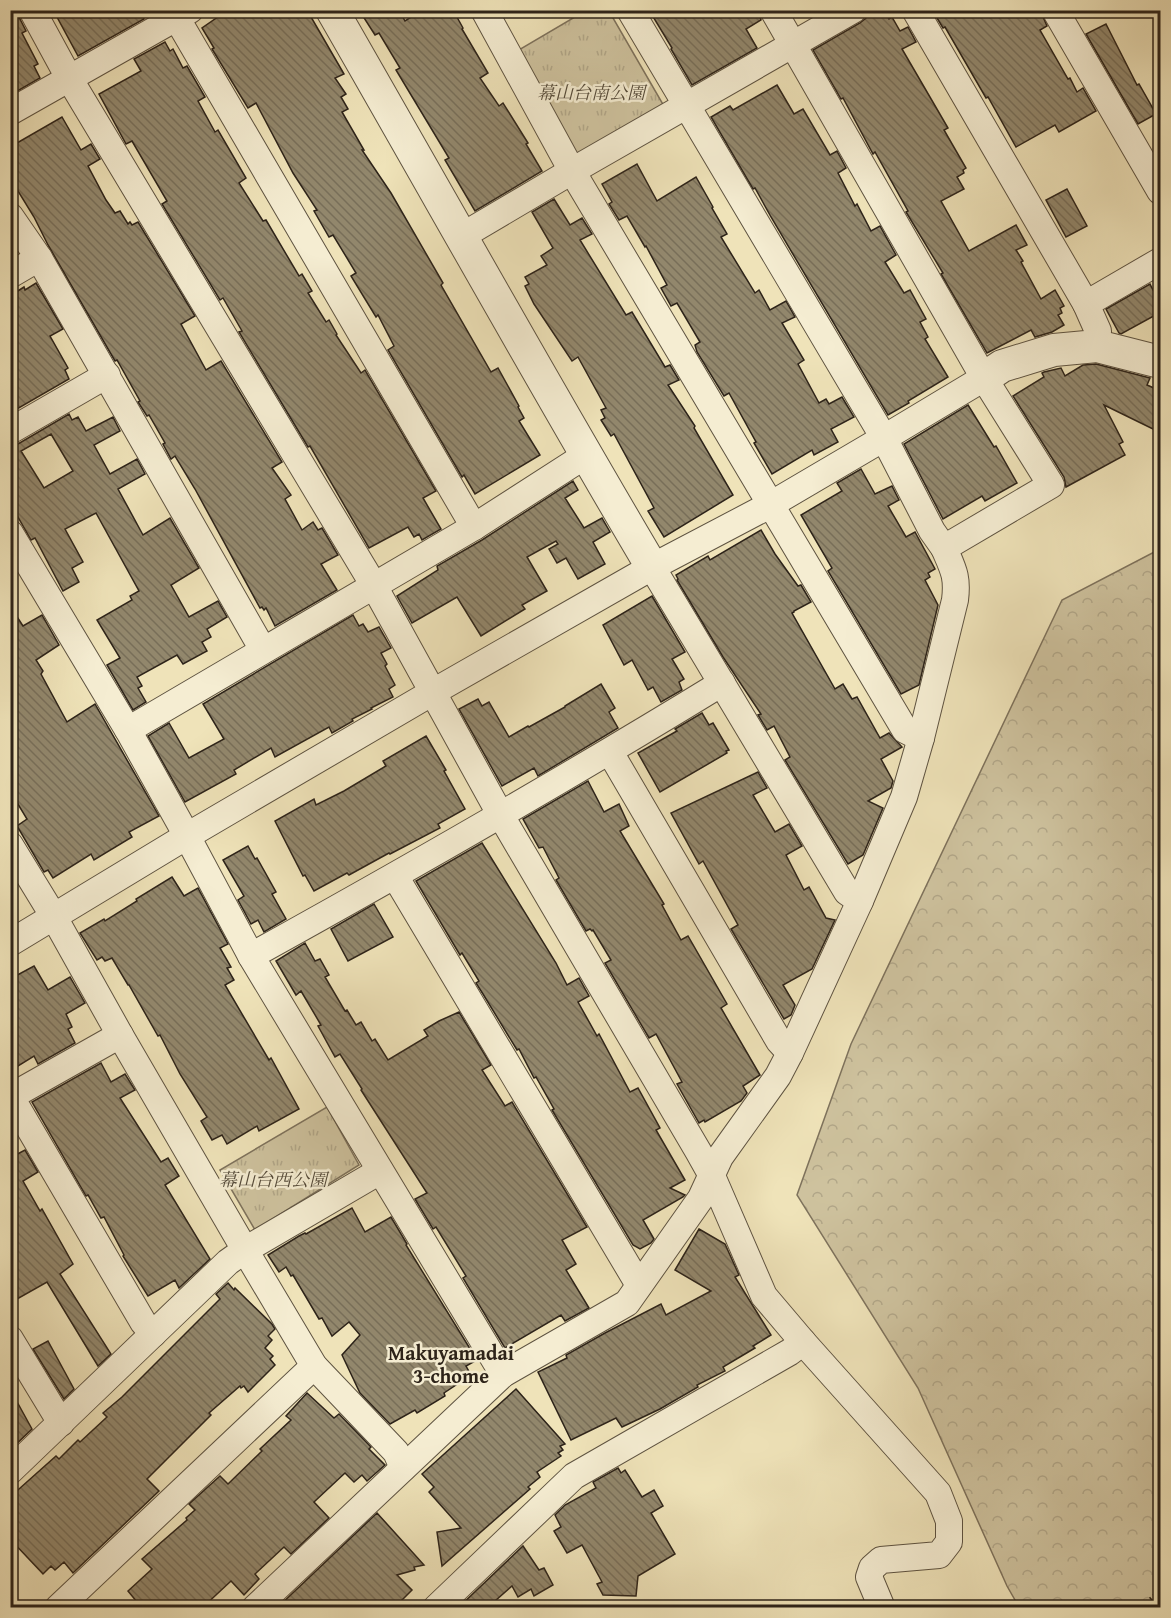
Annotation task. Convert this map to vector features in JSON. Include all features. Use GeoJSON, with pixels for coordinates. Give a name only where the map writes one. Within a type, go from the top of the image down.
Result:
{"type":"FeatureCollection","features":[{"type":"Feature","properties":{"kind":"street"},"geometry":{"type":"LineString","coordinates":[[32,10],[69,78],[373,584],[500,814],[712,1176],[764,1296],[938,1493],[949,1521],[949,1542],[939,1555],[881,1560],[872,1568],[869,1577],[882,1608]]}},
{"type":"Feature","properties":{"kind":"street"},"geometry":{"type":"LineString","coordinates":[[332,10],[652,567],[847,892],[860,901]]}},
{"type":"Feature","properties":{"kind":"street"},"geometry":{"type":"LineString","coordinates":[[484,10],[572,171],[905,730],[921,738]]}},
{"type":"Feature","properties":{"kind":"street"},"geometry":{"type":"LineString","coordinates":[[255,1608],[503,1374],[627,1303],[701,1198],[720,1157],[778,1076],[860,901],[904,797],[955,600],[957,583],[944,548],[932,531],[884,438],[630,10]]}},
{"type":"Feature","properties":{"kind":"street"},"geometry":{"type":"LineString","coordinates":[[773,10],[984,378],[1051,485],[944,548]]}},
{"type":"Feature","properties":{"kind":"street"},"geometry":{"type":"LineString","coordinates":[[462,236],[853,10]]}},
{"type":"Feature","properties":{"kind":"street"},"geometry":{"type":"LineString","coordinates":[[915,10],[1086,304],[1098,331],[1097,346]]}},
{"type":"Feature","properties":{"kind":"street"},"geometry":{"type":"LineString","coordinates":[[1055,10],[1161,191]]}},
{"type":"Feature","properties":{"kind":"street"},"geometry":{"type":"LineString","coordinates":[[10,112],[179,13],[474,527]]}},
{"type":"Feature","properties":{"kind":"street"},"geometry":{"type":"LineString","coordinates":[[10,216],[39,258],[263,650]]}},
{"type":"Feature","properties":{"kind":"street"},"geometry":{"type":"LineString","coordinates":[[10,275],[39,258]]}},
{"type":"Feature","properties":{"kind":"street"},"geometry":{"type":"LineString","coordinates":[[1086,304],[1161,261]]}},
{"type":"Feature","properties":{"kind":"street"},"geometry":{"type":"LineString","coordinates":[[10,943],[433,692],[652,567],[770,505],[1002,366],[1054,350],[1097,346],[1161,362]]}},
{"type":"Feature","properties":{"kind":"street"},"geometry":{"type":"LineString","coordinates":[[10,431],[106,375]]}},
{"type":"Feature","properties":{"kind":"street"},"geometry":{"type":"LineString","coordinates":[[128,730],[373,584],[474,527],[586,455]]}},
{"type":"Feature","properties":{"kind":"street"},"geometry":{"type":"LineString","coordinates":[[10,533],[128,730],[188,836],[251,956],[503,1374]]}},
{"type":"Feature","properties":{"kind":"street"},"geometry":{"type":"LineString","coordinates":[[251,956],[610,752],[722,683]]}},
{"type":"Feature","properties":{"kind":"street"},"geometry":{"type":"LineString","coordinates":[[610,752],[779,1041],[790,1053]]}},
{"type":"Feature","properties":{"kind":"street"},"geometry":{"type":"LineString","coordinates":[[10,845],[54,917],[244,1250],[314,1366],[396,1452],[402,1468]]}},
{"type":"Feature","properties":{"kind":"street"},"geometry":{"type":"LineString","coordinates":[[394,876],[639,1285]]}},
{"type":"Feature","properties":{"kind":"street"},"geometry":{"type":"LineString","coordinates":[[120,1035],[10,1097],[137,1311],[153,1334]]}},
{"type":"Feature","properties":{"kind":"street"},"geometry":{"type":"LineString","coordinates":[[10,1471],[228,1262],[244,1250],[380,1171]]}},
{"type":"Feature","properties":{"kind":"street"},"geometry":{"type":"LineString","coordinates":[[10,1339],[61,1423]]}},
{"type":"Feature","properties":{"kind":"street"},"geometry":{"type":"LineString","coordinates":[[436,1608],[574,1476],[790,1352],[803,1342]]}},
{"type":"Feature","properties":{"kind":"street"},"geometry":{"type":"LineString","coordinates":[[58,1608],[314,1366]]}},
{"type":"Feature","properties":{"kind":"path"},"geometry":{"type":"LineString","coordinates":[[1140,1608],[1161,1591]]}},
{"type":"Feature","properties":{"kind":"green space","name":"幕山台南公園"},"geometry":{"type":"Polygon","coordinates":[[[585,11],[609,11],[668,113],[572,171],[507,57],[585,11]]]}},
{"type":"Feature","properties":{"kind":"green space"},"geometry":{"type":"Polygon","coordinates":[[[1160,549],[1160,1607],[1019,1607],[1007,1586],[918,1388],[797,1195],[851,1044],[1062,600],[1160,549]]]}},
{"type":"Feature","properties":{"kind":"green space","name":"幕山台西公園"},"geometry":{"type":"Polygon","coordinates":[[[327,1107],[359,1165],[255,1230],[220,1170],[327,1107]]]}},
{"type":"Feature","properties":{"kind":"building"},"geometry":{"type":"Polygon","coordinates":[[[10,10],[17,10],[26,31],[22,33],[38,64],[34,66],[40,78],[14,93],[10,86],[10,10]]]}},
{"type":"Feature","properties":{"kind":"building"},"geometry":{"type":"Polygon","coordinates":[[[70,10],[139,10],[144,19],[78,56],[57,17],[70,10]]]}},
{"type":"Feature","properties":{"kind":"building"},"geometry":{"type":"Polygon","coordinates":[[[228,10],[307,10],[344,74],[335,78],[346,94],[341,97],[348,109],[342,112],[364,150],[362,150],[391,193],[443,283],[441,285],[491,372],[498,368],[524,418],[519,421],[540,455],[475,494],[464,475],[462,477],[388,350],[394,346],[378,315],[376,317],[351,276],[356,273],[333,235],[329,237],[314,211],[317,210],[293,173],[256,103],[248,108],[212,49],[214,48],[202,28],[228,10]]]}},
{"type":"Feature","properties":{"kind":"building"},"geometry":{"type":"Polygon","coordinates":[[[359,10],[399,10],[405,21],[422,10],[453,10],[488,73],[480,78],[499,106],[503,103],[542,171],[475,211],[445,160],[449,158],[396,70],[400,68],[379,33],[375,35],[359,10]]]}},
{"type":"Feature","properties":{"kind":"building"},"geometry":{"type":"Polygon","coordinates":[[[649,10],[758,10],[761,20],[746,29],[757,48],[692,85],[649,10]]]}},
{"type":"Feature","properties":{"kind":"building"},"geometry":{"type":"Polygon","coordinates":[[[868,10],[883,10],[889,19],[892,17],[900,31],[908,27],[916,42],[902,49],[948,128],[944,130],[966,168],[963,170],[964,173],[957,177],[964,189],[941,201],[969,251],[1016,225],[1027,245],[1016,250],[1023,261],[1021,262],[1041,299],[1055,290],[1064,306],[1060,308],[1062,313],[1058,315],[1064,325],[1052,332],[1035,337],[1031,330],[987,353],[906,212],[908,211],[875,152],[873,154],[843,98],[841,99],[813,50],[860,23],[866,18],[868,10]]]}},
{"type":"Feature","properties":{"kind":"building"},"geometry":{"type":"Polygon","coordinates":[[[935,10],[1040,10],[1047,26],[1040,30],[1068,79],[1070,78],[1077,92],[1083,88],[1096,111],[1059,132],[1055,125],[1016,147],[988,97],[986,98],[945,27],[943,28],[934,13],[936,13],[935,10]]]}},
{"type":"Feature","properties":{"kind":"building"},"geometry":{"type":"Polygon","coordinates":[[[1106,24],[1137,85],[1139,84],[1156,114],[1138,124],[1086,34],[1106,24]]]}},
{"type":"Feature","properties":{"kind":"building"},"geometry":{"type":"Polygon","coordinates":[[[165,42],[170,51],[173,49],[183,68],[187,66],[205,97],[198,101],[215,132],[218,130],[246,178],[239,183],[263,221],[266,220],[299,276],[302,274],[312,291],[308,293],[326,322],[329,320],[361,373],[365,370],[436,491],[423,498],[441,529],[422,540],[419,534],[414,537],[408,527],[369,548],[310,446],[308,447],[239,332],[242,331],[223,298],[220,300],[162,204],[167,201],[132,141],[126,144],[99,94],[141,71],[134,59],[165,42]]]}},
{"type":"Feature","properties":{"kind":"building"},"geometry":{"type":"Polygon","coordinates":[[[777,85],[794,114],[803,109],[830,155],[837,151],[846,168],[838,173],[871,231],[880,226],[896,255],[885,262],[904,293],[910,290],[926,319],[920,322],[928,337],[925,339],[948,377],[888,415],[711,117],[730,106],[733,110],[777,85]]]}},
{"type":"Feature","properties":{"kind":"building"},"geometry":{"type":"Polygon","coordinates":[[[62,117],[81,150],[91,144],[100,159],[88,166],[106,200],[115,213],[120,211],[128,224],[138,222],[195,316],[181,324],[206,370],[221,361],[282,462],[272,468],[291,495],[285,499],[302,530],[313,522],[318,530],[322,528],[338,555],[321,564],[337,590],[275,626],[266,608],[264,610],[260,608],[175,456],[171,459],[149,415],[147,416],[138,402],[140,401],[117,360],[115,361],[10,178],[10,147],[62,117]]]}},
{"type":"Feature","properties":{"kind":"building"},"geometry":{"type":"Polygon","coordinates":[[[637,164],[657,201],[696,177],[727,234],[721,237],[755,293],[759,290],[770,310],[786,301],[795,317],[782,323],[804,360],[798,364],[819,403],[826,399],[829,404],[842,397],[854,417],[831,429],[838,442],[814,455],[812,450],[772,474],[729,393],[724,396],[697,352],[695,345],[700,342],[677,303],[671,306],[661,288],[667,285],[646,246],[627,216],[619,220],[609,204],[612,202],[602,184],[637,164]]]}},
{"type":"Feature","properties":{"kind":"building"},"geometry":{"type":"Polygon","coordinates":[[[1067,189],[1087,226],[1066,237],[1046,200],[1067,189]]]}},
{"type":"Feature","properties":{"kind":"building"},"geometry":{"type":"Polygon","coordinates":[[[554,199],[570,225],[582,218],[592,234],[580,240],[626,315],[632,312],[665,367],[670,365],[679,380],[668,385],[695,426],[694,428],[733,495],[664,537],[648,511],[654,508],[614,434],[611,436],[601,420],[605,418],[601,410],[606,408],[578,357],[572,361],[534,304],[525,286],[529,284],[525,277],[547,265],[541,256],[553,248],[532,212],[554,199]]]}},
{"type":"Feature","properties":{"kind":"building"},"geometry":{"type":"Polygon","coordinates":[[[36,283],[63,329],[50,336],[68,368],[65,370],[69,379],[10,413],[10,296],[36,283]]]}},
{"type":"Feature","properties":{"kind":"building"},"geometry":{"type":"Polygon","coordinates":[[[1150,284],[1153,290],[1161,286],[1161,312],[1119,333],[1106,309],[1150,284]]]}},
{"type":"Feature","properties":{"kind":"building"},"geometry":{"type":"Polygon","coordinates":[[[1096,364],[1150,378],[1147,385],[1161,391],[1161,414],[1153,429],[1104,405],[1123,442],[1119,444],[1125,455],[1066,487],[1064,477],[1013,396],[1044,377],[1042,373],[1044,372],[1061,368],[1065,376],[1083,365],[1096,364]]]}},
{"type":"Feature","properties":{"kind":"building"},"geometry":{"type":"Polygon","coordinates":[[[968,405],[994,447],[996,446],[1017,483],[985,501],[982,496],[943,519],[904,444],[968,405]]]}},
{"type":"Feature","properties":{"kind":"building"},"geometry":{"type":"Polygon","coordinates":[[[69,414],[72,420],[78,417],[86,431],[113,417],[120,431],[94,445],[110,474],[137,459],[145,474],[118,489],[143,535],[170,518],[199,568],[171,585],[189,617],[218,601],[227,617],[207,629],[211,637],[202,642],[207,651],[183,664],[177,655],[137,677],[142,686],[138,688],[146,702],[133,710],[107,665],[120,658],[97,620],[132,600],[130,596],[139,591],[96,513],[65,529],[83,562],[72,568],[79,582],[63,591],[35,538],[31,540],[10,503],[10,446],[18,444],[69,414]],[[51,434],[21,451],[44,488],[73,471],[51,434]]]}},
{"type":"Feature","properties":{"kind":"building"},"geometry":{"type":"Polygon","coordinates":[[[861,469],[875,494],[892,486],[899,500],[888,506],[906,537],[915,532],[935,569],[928,573],[930,577],[925,580],[938,605],[919,685],[901,694],[828,571],[832,568],[801,515],[842,491],[837,483],[861,469]]]}},
{"type":"Feature","properties":{"kind":"building"},"geometry":{"type":"Polygon","coordinates":[[[573,481],[578,490],[565,498],[584,528],[602,518],[610,532],[593,542],[605,564],[578,579],[566,558],[557,563],[549,549],[558,544],[556,541],[527,557],[547,591],[522,605],[525,609],[481,636],[457,597],[412,623],[397,596],[438,570],[437,566],[482,540],[573,481]]]}},
{"type":"Feature","properties":{"kind":"building"},"geometry":{"type":"Polygon","coordinates":[[[761,530],[775,554],[798,586],[801,585],[811,602],[792,613],[835,689],[843,684],[852,699],[857,697],[880,738],[889,733],[902,747],[881,759],[893,781],[891,788],[868,801],[883,808],[863,855],[848,864],[785,760],[790,757],[774,726],[767,730],[758,715],[761,714],[723,657],[677,580],[676,575],[708,556],[710,560],[761,530]]]}},
{"type":"Feature","properties":{"kind":"building"},"geometry":{"type":"Polygon","coordinates":[[[652,596],[685,652],[672,659],[684,679],[679,682],[682,690],[661,702],[653,687],[648,690],[632,660],[624,665],[603,625],[652,596]]]}},
{"type":"Feature","properties":{"kind":"building"},"geometry":{"type":"Polygon","coordinates":[[[10,606],[23,626],[42,615],[59,645],[36,660],[67,722],[95,704],[159,816],[129,832],[132,837],[94,860],[91,854],[53,878],[48,870],[44,872],[17,826],[27,819],[10,791],[10,785],[17,781],[10,770],[10,606]]]}},
{"type":"Feature","properties":{"kind":"building"},"geometry":{"type":"Polygon","coordinates":[[[353,615],[359,626],[363,624],[368,632],[379,627],[391,648],[381,653],[395,685],[389,689],[393,697],[352,719],[353,721],[332,733],[329,727],[275,757],[271,748],[234,770],[236,774],[185,802],[148,736],[169,723],[189,758],[224,739],[203,704],[353,615]]]}},
{"type":"Feature","properties":{"kind":"building"},"geometry":{"type":"Polygon","coordinates":[[[601,684],[615,708],[609,712],[618,728],[538,776],[534,768],[502,786],[459,709],[478,699],[482,706],[489,702],[509,737],[565,707],[601,684]]]}},
{"type":"Feature","properties":{"kind":"building"},"geometry":{"type":"Polygon","coordinates":[[[702,713],[709,725],[713,723],[729,750],[660,792],[638,753],[677,731],[675,729],[702,713]]]}},
{"type":"Feature","properties":{"kind":"building"},"geometry":{"type":"Polygon","coordinates":[[[426,736],[465,809],[438,824],[440,828],[314,891],[305,875],[303,876],[275,821],[314,799],[316,805],[344,791],[386,766],[383,761],[426,736]]]}},
{"type":"Feature","properties":{"kind":"building"},"geometry":{"type":"Polygon","coordinates":[[[758,772],[767,788],[753,795],[775,832],[789,824],[802,846],[786,855],[804,890],[809,887],[826,918],[835,920],[812,969],[783,985],[795,1005],[791,1015],[784,1019],[731,929],[738,925],[703,861],[699,864],[671,813],[758,772]]]}},
{"type":"Feature","properties":{"kind":"building"},"geometry":{"type":"Polygon","coordinates":[[[588,781],[604,812],[619,804],[629,826],[620,831],[664,904],[662,905],[681,940],[688,936],[727,1004],[721,1008],[760,1075],[743,1086],[747,1093],[741,1101],[705,1122],[704,1120],[699,1123],[677,1084],[682,1082],[656,1034],[649,1038],[605,963],[611,960],[593,930],[586,931],[556,880],[559,878],[543,847],[539,848],[523,819],[588,781]]]}},
{"type":"Feature","properties":{"kind":"building"},"geometry":{"type":"Polygon","coordinates":[[[482,843],[556,963],[567,985],[579,978],[589,996],[578,1002],[597,1036],[599,1034],[630,1092],[638,1088],[660,1128],[656,1130],[685,1180],[670,1188],[685,1195],[683,1197],[643,1220],[654,1239],[640,1249],[633,1245],[552,1110],[554,1109],[536,1077],[534,1078],[519,1049],[517,1050],[476,983],[479,981],[462,953],[460,955],[416,881],[482,843]]]}},
{"type":"Feature","properties":{"kind":"building"},"geometry":{"type":"Polygon","coordinates":[[[248,846],[276,892],[272,894],[286,919],[264,932],[258,920],[251,924],[238,900],[244,896],[223,860],[248,846]]]}},
{"type":"Feature","properties":{"kind":"building"},"geometry":{"type":"Polygon","coordinates":[[[172,877],[184,896],[198,888],[228,944],[220,948],[231,967],[227,968],[234,980],[225,985],[269,1060],[271,1058],[299,1109],[259,1131],[257,1126],[227,1144],[222,1135],[212,1140],[201,1121],[207,1117],[112,958],[105,961],[102,957],[97,960],[80,933],[104,919],[105,921],[172,877]]]}},
{"type":"Feature","properties":{"kind":"building"},"geometry":{"type":"Polygon","coordinates":[[[374,904],[393,937],[348,961],[331,929],[374,904]]]}},
{"type":"Feature","properties":{"kind":"building"},"geometry":{"type":"Polygon","coordinates":[[[305,943],[315,961],[320,959],[329,975],[325,977],[345,1011],[347,1010],[356,1025],[361,1022],[372,1041],[375,1039],[388,1060],[428,1036],[424,1030],[459,1012],[491,1065],[482,1070],[505,1106],[512,1102],[587,1227],[562,1240],[576,1264],[566,1270],[589,1308],[565,1321],[561,1315],[505,1348],[463,1278],[466,1276],[436,1227],[433,1229],[415,1199],[427,1193],[340,1054],[335,1057],[318,1026],[321,1025],[301,991],[296,995],[276,961],[305,943]]]}},
{"type":"Feature","properties":{"kind":"building"},"geometry":{"type":"Polygon","coordinates":[[[34,966],[48,990],[70,977],[85,1003],[66,1014],[72,1027],[68,1029],[75,1043],[38,1064],[34,1056],[10,1071],[10,979],[34,966]]]}},
{"type":"Feature","properties":{"kind":"building"},"geometry":{"type":"Polygon","coordinates":[[[101,1063],[111,1082],[125,1074],[135,1090],[120,1098],[161,1162],[168,1158],[179,1176],[165,1185],[210,1259],[179,1288],[175,1280],[148,1296],[123,1256],[104,1217],[101,1218],[88,1195],[86,1196],[32,1102],[101,1063]]]}},
{"type":"Feature","properties":{"kind":"building"},"geometry":{"type":"Polygon","coordinates":[[[25,1150],[38,1172],[23,1181],[40,1211],[42,1209],[73,1264],[60,1274],[111,1354],[98,1366],[47,1282],[10,1303],[10,1158],[25,1150]]]}},
{"type":"Feature","properties":{"kind":"building"},"geometry":{"type":"Polygon","coordinates":[[[352,1208],[365,1232],[391,1217],[477,1360],[466,1366],[471,1375],[444,1393],[445,1396],[417,1413],[415,1410],[390,1424],[360,1393],[342,1355],[360,1335],[349,1322],[332,1336],[293,1275],[291,1276],[286,1267],[279,1272],[268,1255],[352,1208]]]}},
{"type":"Feature","properties":{"kind":"building"},"geometry":{"type":"Polygon","coordinates":[[[699,1229],[725,1244],[739,1275],[735,1277],[771,1335],[753,1346],[755,1348],[723,1367],[725,1371],[697,1385],[698,1387],[660,1409],[622,1427],[616,1418],[571,1440],[538,1372],[661,1304],[666,1315],[711,1291],[675,1270],[699,1229]]]}},
{"type":"Feature","properties":{"kind":"building"},"geometry":{"type":"Polygon","coordinates":[[[228,1283],[275,1329],[268,1336],[272,1340],[265,1348],[273,1356],[270,1359],[275,1365],[248,1392],[244,1386],[241,1388],[240,1386],[209,1413],[211,1415],[147,1479],[159,1491],[73,1573],[64,1562],[55,1570],[51,1566],[43,1574],[10,1539],[10,1497],[56,1456],[59,1459],[107,1417],[103,1413],[220,1299],[216,1294],[228,1283]]]}},
{"type":"Feature","properties":{"kind":"building"},"geometry":{"type":"Polygon","coordinates":[[[48,1341],[74,1389],[64,1399],[33,1349],[48,1341]]]}},
{"type":"Feature","properties":{"kind":"building"},"geometry":{"type":"Polygon","coordinates":[[[10,1389],[32,1429],[10,1450],[10,1389]]]}},
{"type":"Feature","properties":{"kind":"building"},"geometry":{"type":"Polygon","coordinates":[[[516,1389],[565,1444],[560,1446],[563,1450],[558,1453],[561,1456],[537,1472],[540,1477],[528,1487],[530,1489],[442,1566],[437,1532],[461,1528],[429,1492],[434,1487],[422,1474],[516,1389]]]}},
{"type":"Feature","properties":{"kind":"building"},"geometry":{"type":"Polygon","coordinates":[[[307,1393],[334,1418],[339,1414],[385,1465],[367,1481],[362,1475],[354,1482],[345,1473],[314,1502],[329,1518],[291,1554],[284,1547],[255,1574],[259,1579],[244,1595],[231,1581],[202,1608],[142,1608],[128,1591],[152,1569],[142,1559],[187,1520],[186,1518],[195,1510],[189,1504],[220,1476],[228,1484],[262,1451],[260,1449],[291,1420],[286,1416],[307,1393]]]}},
{"type":"Feature","properties":{"kind":"building"},"geometry":{"type":"Polygon","coordinates":[[[618,1468],[621,1473],[625,1470],[642,1497],[654,1490],[663,1506],[651,1513],[675,1554],[638,1576],[636,1596],[603,1595],[597,1584],[602,1582],[582,1545],[567,1553],[554,1531],[561,1527],[555,1515],[565,1505],[596,1488],[593,1482],[618,1468]]]}},
{"type":"Feature","properties":{"kind":"building"},"geometry":{"type":"Polygon","coordinates":[[[377,1513],[424,1565],[397,1575],[412,1590],[394,1608],[277,1608],[377,1513]]]}},
{"type":"Feature","properties":{"kind":"building"},"geometry":{"type":"Polygon","coordinates":[[[523,1546],[539,1570],[544,1568],[553,1585],[534,1596],[531,1589],[518,1597],[512,1586],[487,1608],[458,1608],[523,1546]]]}},
{"type":"Feature","properties":{"kind":"district","name":"Makuyamadai 3-chome"},"geometry":{"type":"Point","coordinates":[451,1364]}}]}
